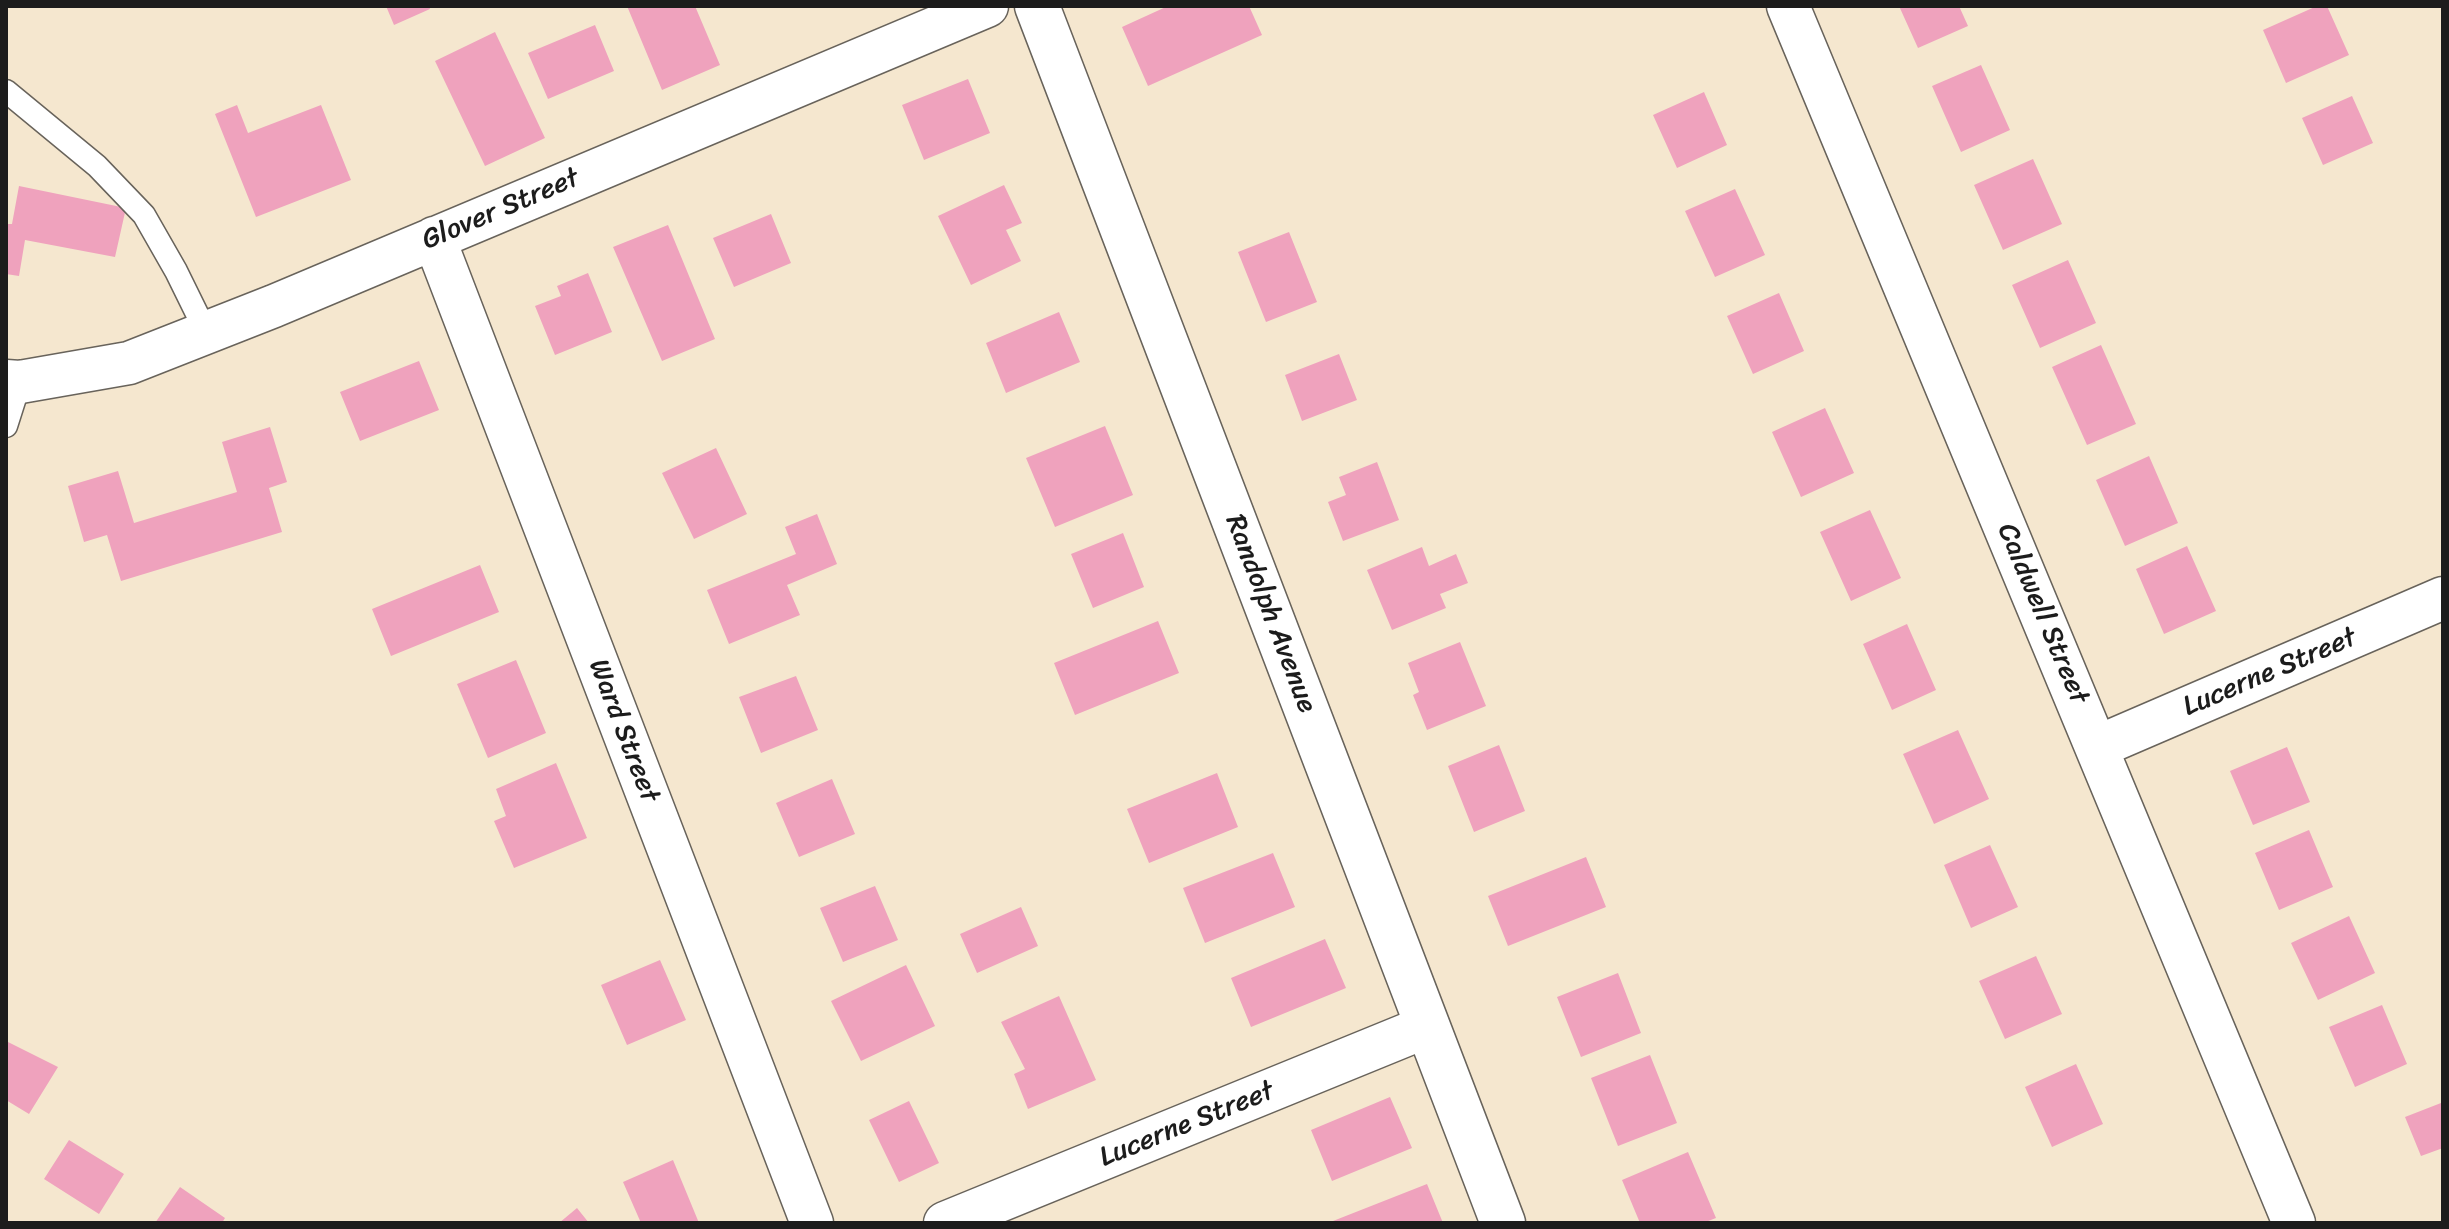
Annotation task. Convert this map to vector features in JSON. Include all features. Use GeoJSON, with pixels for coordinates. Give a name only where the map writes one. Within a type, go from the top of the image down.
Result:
{"type":"FeatureCollection","features":[{"type":"Feature","properties":{"kind":"street","name":"Glover Street"},"geometry":{"type":"LineString","coordinates":[[13,382],[129,363],[987,6]]}},
{"type":"Feature","properties":{"kind":"street","name":"Randolph Avenue"},"geometry":{"type":"LineString","coordinates":[[1037,6],[1503,1223]]}},
{"type":"Feature","properties":{"kind":"street","name":"Caldwell Street"},"geometry":{"type":"LineString","coordinates":[[1788,6],[2294,1223]]}},
{"type":"Feature","properties":{"kind":"street","name":"Ward Street"},"geometry":{"type":"LineString","coordinates":[[434,238],[812,1223]]}},
{"type":"Feature","properties":{"kind":"street","name":"Lucerne Street"},"geometry":{"type":"LineString","coordinates":[[2097,747],[2443,598]]}},
{"type":"Feature","properties":{"kind":"street","name":"Lucerne Street"},"geometry":{"type":"LineString","coordinates":[[945,1223],[1428,1026]]}},
{"type":"Feature","properties":{"kind":"lane"},"geometry":{"type":"LineString","coordinates":[[6,91],[97,166],[144,215],[206,332]]}},
{"type":"Feature","properties":{"kind":"lane"},"geometry":{"type":"LineString","coordinates":[[6,426],[13,382]]}},
{"type":"Feature","properties":{"kind":"building"},"geometry":{"type":"Polygon","coordinates":[[[386,6],[429,6],[430,9],[394,25],[386,6]]]}},
{"type":"Feature","properties":{"kind":"building"},"geometry":{"type":"Polygon","coordinates":[[[627,6],[695,6],[720,65],[662,90],[627,6]]]}},
{"type":"Feature","properties":{"kind":"building"},"geometry":{"type":"Polygon","coordinates":[[[1168,6],[1249,6],[1262,35],[1148,86],[1122,27],[1168,6]]]}},
{"type":"Feature","properties":{"kind":"building"},"geometry":{"type":"Polygon","coordinates":[[[1899,6],[1959,6],[1968,26],[1918,48],[1899,6]]]}},
{"type":"Feature","properties":{"kind":"building"},"geometry":{"type":"Polygon","coordinates":[[[2317,6],[2327,6],[2349,55],[2286,83],[2263,30],[2317,6]]]}},
{"type":"Feature","properties":{"kind":"building"},"geometry":{"type":"Polygon","coordinates":[[[595,25],[614,71],[548,99],[528,53],[595,25]]]}},
{"type":"Feature","properties":{"kind":"building"},"geometry":{"type":"Polygon","coordinates":[[[495,32],[545,138],[485,166],[435,61],[495,32]]]}},
{"type":"Feature","properties":{"kind":"building"},"geometry":{"type":"Polygon","coordinates":[[[1981,65],[2010,130],[1961,152],[1932,86],[1981,65]]]}},
{"type":"Feature","properties":{"kind":"building"},"geometry":{"type":"Polygon","coordinates":[[[968,79],[990,133],[924,160],[902,105],[968,79]]]}},
{"type":"Feature","properties":{"kind":"building"},"geometry":{"type":"Polygon","coordinates":[[[1704,92],[1727,145],[1677,168],[1653,115],[1704,92]]]}},
{"type":"Feature","properties":{"kind":"building"},"geometry":{"type":"Polygon","coordinates":[[[2352,96],[2373,143],[2323,165],[2302,118],[2352,96]]]}},
{"type":"Feature","properties":{"kind":"building"},"geometry":{"type":"Polygon","coordinates":[[[237,105],[248,133],[321,105],[351,180],[256,217],[215,114],[237,105]]]}},
{"type":"Feature","properties":{"kind":"building"},"geometry":{"type":"Polygon","coordinates":[[[2033,159],[2062,224],[2003,250],[1974,185],[2033,159]]]}},
{"type":"Feature","properties":{"kind":"building"},"geometry":{"type":"Polygon","coordinates":[[[1004,185],[1022,223],[1006,230],[1021,261],[971,285],[938,216],[1004,185]]]}},
{"type":"Feature","properties":{"kind":"building"},"geometry":{"type":"Polygon","coordinates":[[[19,186],[126,208],[115,257],[25,240],[19,276],[6,274],[6,224],[12,224],[19,186]]]}},
{"type":"Feature","properties":{"kind":"building"},"geometry":{"type":"Polygon","coordinates":[[[1735,189],[1765,255],[1715,277],[1685,211],[1735,189]]]}},
{"type":"Feature","properties":{"kind":"building"},"geometry":{"type":"Polygon","coordinates":[[[771,214],[791,263],[734,287],[713,238],[771,214]]]}},
{"type":"Feature","properties":{"kind":"building"},"geometry":{"type":"Polygon","coordinates":[[[668,225],[715,339],[662,361],[613,247],[668,225]]]}},
{"type":"Feature","properties":{"kind":"building"},"geometry":{"type":"Polygon","coordinates":[[[1289,232],[1317,302],[1266,322],[1238,252],[1289,232]]]}},
{"type":"Feature","properties":{"kind":"building"},"geometry":{"type":"Polygon","coordinates":[[[2068,260],[2096,323],[2040,348],[2012,285],[2068,260]]]}},
{"type":"Feature","properties":{"kind":"building"},"geometry":{"type":"Polygon","coordinates":[[[588,273],[612,332],[555,355],[535,306],[561,296],[557,286],[588,273]]]}},
{"type":"Feature","properties":{"kind":"building"},"geometry":{"type":"Polygon","coordinates":[[[1779,293],[1804,351],[1753,374],[1727,316],[1779,293]]]}},
{"type":"Feature","properties":{"kind":"building"},"geometry":{"type":"Polygon","coordinates":[[[1059,312],[1080,362],[1006,393],[986,343],[1059,312]]]}},
{"type":"Feature","properties":{"kind":"building"},"geometry":{"type":"Polygon","coordinates":[[[2101,345],[2136,424],[2087,445],[2052,367],[2101,345]]]}},
{"type":"Feature","properties":{"kind":"building"},"geometry":{"type":"Polygon","coordinates":[[[1339,354],[1357,400],[1302,421],[1285,375],[1339,354]]]}},
{"type":"Feature","properties":{"kind":"building"},"geometry":{"type":"Polygon","coordinates":[[[419,361],[439,410],[360,441],[340,392],[419,361]]]}},
{"type":"Feature","properties":{"kind":"building"},"geometry":{"type":"Polygon","coordinates":[[[1825,408],[1854,473],[1801,497],[1772,432],[1825,408]]]}},
{"type":"Feature","properties":{"kind":"building"},"geometry":{"type":"Polygon","coordinates":[[[1105,426],[1133,495],[1055,527],[1026,458],[1105,426]]]}},
{"type":"Feature","properties":{"kind":"building"},"geometry":{"type":"Polygon","coordinates":[[[270,427],[287,482],[269,488],[282,532],[121,581],[107,535],[84,542],[68,486],[118,471],[134,523],[237,492],[222,442],[270,427]]]}},
{"type":"Feature","properties":{"kind":"building"},"geometry":{"type":"Polygon","coordinates":[[[716,448],[747,514],[694,539],[662,473],[716,448]]]}},
{"type":"Feature","properties":{"kind":"building"},"geometry":{"type":"Polygon","coordinates":[[[2149,456],[2178,523],[2125,546],[2096,480],[2149,456]]]}},
{"type":"Feature","properties":{"kind":"building"},"geometry":{"type":"Polygon","coordinates":[[[1377,462],[1399,520],[1343,541],[1328,502],[1346,495],[1339,477],[1377,462]]]}},
{"type":"Feature","properties":{"kind":"building"},"geometry":{"type":"Polygon","coordinates":[[[1870,510],[1901,578],[1851,601],[1820,532],[1870,510]]]}},
{"type":"Feature","properties":{"kind":"building"},"geometry":{"type":"Polygon","coordinates":[[[817,514],[837,564],[787,585],[800,615],[729,644],[707,590],[796,554],[785,527],[817,514]]]}},
{"type":"Feature","properties":{"kind":"building"},"geometry":{"type":"Polygon","coordinates":[[[1123,533],[1144,587],[1093,608],[1071,554],[1123,533]]]}},
{"type":"Feature","properties":{"kind":"building"},"geometry":{"type":"Polygon","coordinates":[[[2187,546],[2216,611],[2164,634],[2136,569],[2187,546]]]}},
{"type":"Feature","properties":{"kind":"building"},"geometry":{"type":"Polygon","coordinates":[[[1422,547],[1429,566],[1456,554],[1468,583],[1440,594],[1446,608],[1392,630],[1367,570],[1422,547]]]}},
{"type":"Feature","properties":{"kind":"building"},"geometry":{"type":"Polygon","coordinates":[[[480,565],[499,612],[391,656],[372,609],[480,565]]]}},
{"type":"Feature","properties":{"kind":"building"},"geometry":{"type":"Polygon","coordinates":[[[1158,621],[1179,673],[1075,715],[1054,663],[1158,621]]]}},
{"type":"Feature","properties":{"kind":"building"},"geometry":{"type":"Polygon","coordinates":[[[1907,624],[1936,690],[1892,710],[1863,644],[1907,624]]]}},
{"type":"Feature","properties":{"kind":"building"},"geometry":{"type":"Polygon","coordinates":[[[1460,642],[1486,706],[1427,730],[1413,695],[1419,692],[1408,663],[1460,642]]]}},
{"type":"Feature","properties":{"kind":"building"},"geometry":{"type":"Polygon","coordinates":[[[516,660],[546,733],[488,758],[457,684],[516,660]]]}},
{"type":"Feature","properties":{"kind":"building"},"geometry":{"type":"Polygon","coordinates":[[[796,676],[818,730],[761,753],[739,697],[796,676]]]}},
{"type":"Feature","properties":{"kind":"building"},"geometry":{"type":"Polygon","coordinates":[[[1958,730],[1989,799],[1934,824],[1903,754],[1958,730]]]}},
{"type":"Feature","properties":{"kind":"building"},"geometry":{"type":"Polygon","coordinates":[[[1499,745],[1525,811],[1474,832],[1448,766],[1499,745]]]}},
{"type":"Feature","properties":{"kind":"building"},"geometry":{"type":"Polygon","coordinates":[[[2287,747],[2310,802],[2253,825],[2230,771],[2287,747]]]}},
{"type":"Feature","properties":{"kind":"building"},"geometry":{"type":"Polygon","coordinates":[[[556,763],[587,838],[514,868],[494,821],[506,816],[496,789],[556,763]]]}},
{"type":"Feature","properties":{"kind":"building"},"geometry":{"type":"Polygon","coordinates":[[[1217,773],[1238,827],[1149,863],[1127,809],[1217,773]]]}},
{"type":"Feature","properties":{"kind":"building"},"geometry":{"type":"Polygon","coordinates":[[[832,779],[855,834],[799,857],[776,803],[832,779]]]}},
{"type":"Feature","properties":{"kind":"building"},"geometry":{"type":"Polygon","coordinates":[[[2309,830],[2333,887],[2279,910],[2255,853],[2309,830]]]}},
{"type":"Feature","properties":{"kind":"building"},"geometry":{"type":"Polygon","coordinates":[[[1990,845],[2018,907],[1971,928],[1944,865],[1990,845]]]}},
{"type":"Feature","properties":{"kind":"building"},"geometry":{"type":"Polygon","coordinates":[[[1273,853],[1295,907],[1205,943],[1183,888],[1273,853]]]}},
{"type":"Feature","properties":{"kind":"building"},"geometry":{"type":"Polygon","coordinates":[[[1586,857],[1606,907],[1508,946],[1488,896],[1586,857]]]}},
{"type":"Feature","properties":{"kind":"building"},"geometry":{"type":"Polygon","coordinates":[[[875,886],[898,940],[843,962],[820,908],[875,886]]]}},
{"type":"Feature","properties":{"kind":"building"},"geometry":{"type":"Polygon","coordinates":[[[1021,907],[1038,946],[977,973],[960,934],[1021,907]]]}},
{"type":"Feature","properties":{"kind":"building"},"geometry":{"type":"Polygon","coordinates":[[[2349,916],[2375,973],[2318,1000],[2291,943],[2349,916]]]}},
{"type":"Feature","properties":{"kind":"building"},"geometry":{"type":"Polygon","coordinates":[[[1325,939],[1346,988],[1251,1027],[1231,978],[1325,939]]]}},
{"type":"Feature","properties":{"kind":"building"},"geometry":{"type":"Polygon","coordinates":[[[2036,956],[2062,1014],[2005,1039],[1979,981],[2036,956]]]}},
{"type":"Feature","properties":{"kind":"building"},"geometry":{"type":"Polygon","coordinates":[[[660,960],[686,1020],[627,1045],[601,985],[660,960]]]}},
{"type":"Feature","properties":{"kind":"building"},"geometry":{"type":"Polygon","coordinates":[[[906,965],[935,1026],[861,1061],[831,1001],[906,965]]]}},
{"type":"Feature","properties":{"kind":"building"},"geometry":{"type":"Polygon","coordinates":[[[1618,973],[1641,1033],[1581,1057],[1557,997],[1618,973]]]}},
{"type":"Feature","properties":{"kind":"building"},"geometry":{"type":"Polygon","coordinates":[[[1059,996],[1096,1080],[1028,1109],[1014,1074],[1025,1069],[1001,1022],[1059,996]]]}},
{"type":"Feature","properties":{"kind":"building"},"geometry":{"type":"Polygon","coordinates":[[[2382,1005],[2407,1064],[2355,1087],[2329,1027],[2382,1005]]]}},
{"type":"Feature","properties":{"kind":"building"},"geometry":{"type":"Polygon","coordinates":[[[6,1041],[58,1067],[29,1114],[6,1100],[6,1041]]]}},
{"type":"Feature","properties":{"kind":"building"},"geometry":{"type":"Polygon","coordinates":[[[1650,1055],[1677,1123],[1618,1146],[1591,1078],[1650,1055]]]}},
{"type":"Feature","properties":{"kind":"building"},"geometry":{"type":"Polygon","coordinates":[[[2076,1064],[2103,1124],[2052,1147],[2025,1087],[2076,1064]]]}},
{"type":"Feature","properties":{"kind":"building"},"geometry":{"type":"Polygon","coordinates":[[[1390,1097],[1412,1148],[1332,1181],[1311,1130],[1390,1097]]]}},
{"type":"Feature","properties":{"kind":"building"},"geometry":{"type":"Polygon","coordinates":[[[909,1101],[939,1163],[899,1182],[869,1120],[909,1101]]]}},
{"type":"Feature","properties":{"kind":"building"},"geometry":{"type":"Polygon","coordinates":[[[2441,1103],[2443,1148],[2421,1156],[2405,1117],[2441,1103]]]}},
{"type":"Feature","properties":{"kind":"building"},"geometry":{"type":"Polygon","coordinates":[[[69,1140],[124,1174],[99,1214],[44,1179],[69,1140]]]}},
{"type":"Feature","properties":{"kind":"building"},"geometry":{"type":"Polygon","coordinates":[[[1688,1152],[1716,1218],[1703,1223],[1640,1223],[1622,1180],[1688,1152]]]}},
{"type":"Feature","properties":{"kind":"building"},"geometry":{"type":"Polygon","coordinates":[[[673,1160],[699,1223],[641,1223],[623,1182],[673,1160]]]}},
{"type":"Feature","properties":{"kind":"building"},"geometry":{"type":"Polygon","coordinates":[[[1427,1184],[1443,1223],[1333,1221],[1427,1184]]]}},
{"type":"Feature","properties":{"kind":"building"},"geometry":{"type":"Polygon","coordinates":[[[180,1187],[225,1218],[222,1223],[155,1223],[180,1187]]]}},
{"type":"Feature","properties":{"kind":"building"},"geometry":{"type":"Polygon","coordinates":[[[577,1208],[589,1223],[559,1223],[577,1208]]]}}]}
